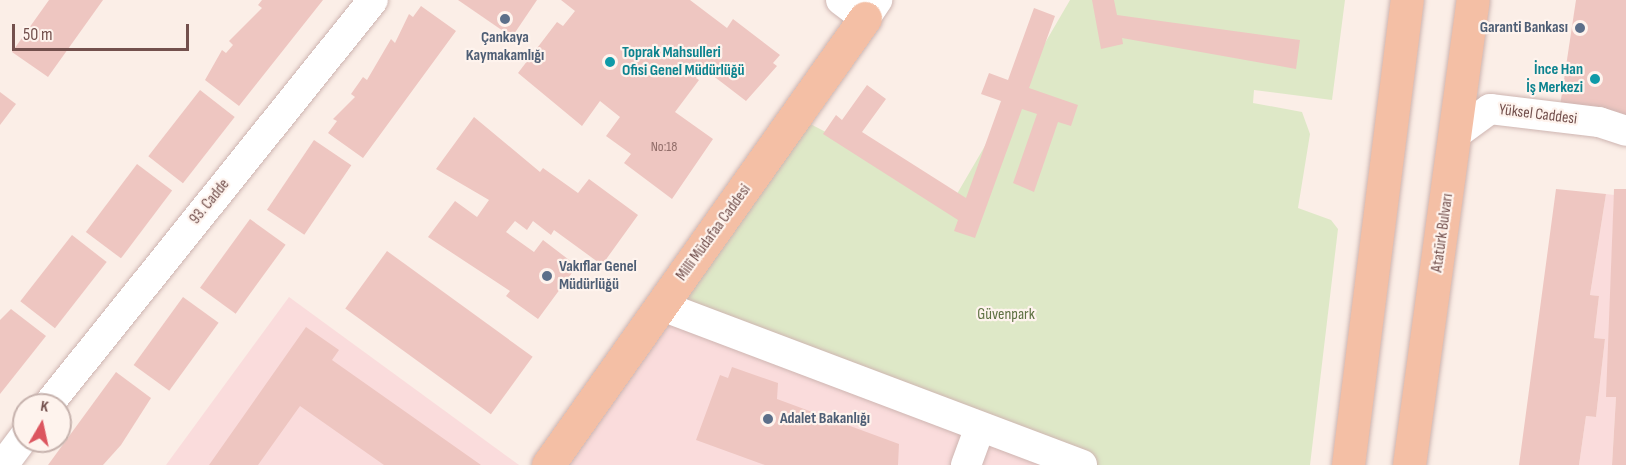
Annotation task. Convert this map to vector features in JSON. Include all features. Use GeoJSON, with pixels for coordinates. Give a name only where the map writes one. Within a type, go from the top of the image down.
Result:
{"type":"FeatureCollection","features":[{"type":"Feature","properties":{"kind":"main road"},"geometry":{"type":"LineString","coordinates":[[1348,465],[1407,0]]}},
{"type":"Feature","properties":{"kind":"main road","name":"Atatürk Bulvarı"},"geometry":{"type":"LineString","coordinates":[[1409,465],[1457,132],[1473,0]]}},
{"type":"Feature","properties":{"kind":"main road","name":"Millî Müdafaa Caddesi"},"geometry":{"type":"LineString","coordinates":[[548,465],[662,306],[861,6]]}},
{"type":"Feature","properties":{"kind":"street","name":"93. Cadde"},"geometry":{"type":"LineString","coordinates":[[58,393],[373,0]]}},
{"type":"Feature","properties":{"kind":"street","name":"Yüksel Caddesi"},"geometry":{"type":"LineString","coordinates":[[1457,132],[1490,109],[1599,122],[1626,131]]}},
{"type":"Feature","properties":{"kind":"street"},"geometry":{"type":"LineString","coordinates":[[662,306],[1082,465]]}},
{"type":"Feature","properties":{"kind":"street"},"geometry":{"type":"LineString","coordinates":[[966,465],[980,427]]}},
{"type":"Feature","properties":{"kind":"street"},"geometry":{"type":"LineString","coordinates":[[3,465],[12,453]]}},
{"type":"Feature","properties":{"kind":"shaded area"},"geometry":{"type":"Polygon","coordinates":[[[1606,194],[1614,195],[1607,397],[1616,397],[1612,465],[1579,465],[1586,416],[1596,417],[1605,339],[1594,338],[1599,296],[1590,295],[1606,194]]]}},
{"type":"Feature","properties":{"kind":"shaded area"},"geometry":{"type":"Polygon","coordinates":[[[289,297],[519,465],[166,465],[289,297]]]}},
{"type":"Feature","properties":{"kind":"shaded area"},"geometry":{"type":"Polygon","coordinates":[[[662,306],[1082,465],[548,465],[662,306]]]}},
{"type":"Feature","properties":{"kind":"green space","name":"Güvenpark"},"geometry":{"type":"Polygon","coordinates":[[[1070,0],[1345,0],[1332,100],[1254,90],[1253,103],[1302,112],[1310,134],[1298,208],[1331,220],[1338,229],[1310,465],[1082,465],[662,306],[797,117],[954,199],[1070,0]]]}},
{"type":"Feature","properties":{"kind":"building"},"geometry":{"type":"Polygon","coordinates":[[[49,0],[103,0],[48,77],[12,52],[49,0]]]}},
{"type":"Feature","properties":{"kind":"building"},"geometry":{"type":"Polygon","coordinates":[[[262,0],[323,0],[239,106],[205,80],[222,50],[226,53],[233,45],[229,41],[262,8],[258,5],[262,0]]]}},
{"type":"Feature","properties":{"kind":"building","name":"Çankaya Kaymakamlığı"},"geometry":{"type":"Polygon","coordinates":[[[458,0],[537,0],[512,37],[458,0]]]}},
{"type":"Feature","properties":{"kind":"building"},"geometry":{"type":"Polygon","coordinates":[[[561,0],[690,0],[727,28],[733,19],[780,55],[773,63],[777,66],[746,101],[703,68],[696,78],[699,80],[675,112],[713,139],[672,199],[624,163],[631,154],[606,136],[620,117],[600,101],[582,126],[518,73],[557,22],[563,26],[575,11],[561,0]]]}},
{"type":"Feature","properties":{"kind":"building"},"geometry":{"type":"Polygon","coordinates":[[[1092,0],[1114,0],[1117,15],[1300,40],[1296,69],[1122,38],[1123,44],[1101,49],[1092,0]]]}},
{"type":"Feature","properties":{"kind":"building","name":"İnce Han İş Merkezi"},"geometry":{"type":"Polygon","coordinates":[[[1576,0],[1626,0],[1626,117],[1560,106],[1576,0]]]}},
{"type":"Feature","properties":{"kind":"building"},"geometry":{"type":"Polygon","coordinates":[[[421,6],[456,31],[363,158],[328,133],[337,121],[333,119],[355,97],[351,94],[363,77],[367,80],[391,39],[395,43],[409,14],[413,17],[421,6]]]}},
{"type":"Feature","properties":{"kind":"building"},"geometry":{"type":"Polygon","coordinates":[[[1034,8],[1055,16],[1029,88],[1078,105],[1071,126],[1058,122],[1034,192],[1013,183],[1037,114],[1022,109],[975,238],[954,231],[958,220],[823,134],[836,115],[842,120],[867,85],[886,99],[862,132],[966,198],[1001,101],[981,94],[989,73],[1008,80],[1034,8]]]}},
{"type":"Feature","properties":{"kind":"building"},"geometry":{"type":"Polygon","coordinates":[[[200,90],[235,117],[183,183],[148,156],[200,90]]]}},
{"type":"Feature","properties":{"kind":"building"},"geometry":{"type":"Polygon","coordinates":[[[0,92],[16,104],[0,125],[0,92]]]}},
{"type":"Feature","properties":{"kind":"building"},"geometry":{"type":"Polygon","coordinates":[[[474,117],[540,172],[543,168],[578,193],[589,179],[638,215],[602,265],[554,230],[551,235],[533,221],[527,230],[515,221],[506,232],[534,252],[543,240],[577,266],[538,319],[506,296],[510,291],[428,237],[455,201],[477,217],[489,200],[436,169],[474,117]]]}},
{"type":"Feature","properties":{"kind":"building"},"geometry":{"type":"Polygon","coordinates":[[[314,140],[351,165],[304,235],[267,210],[314,140]]]}},
{"type":"Feature","properties":{"kind":"building"},"geometry":{"type":"Polygon","coordinates":[[[137,164],[172,190],[121,258],[86,232],[137,164]]]}},
{"type":"Feature","properties":{"kind":"building"},"geometry":{"type":"Polygon","coordinates":[[[1556,189],[1606,194],[1590,295],[1599,296],[1594,338],[1605,339],[1596,417],[1586,416],[1579,465],[1519,465],[1556,189]]]}},
{"type":"Feature","properties":{"kind":"building"},"geometry":{"type":"Polygon","coordinates":[[[1614,189],[1626,189],[1626,465],[1612,465],[1616,397],[1606,397],[1614,189]]]}},
{"type":"Feature","properties":{"kind":"building"},"geometry":{"type":"Polygon","coordinates":[[[250,219],[286,245],[236,314],[200,288],[250,219]]]}},
{"type":"Feature","properties":{"kind":"building"},"geometry":{"type":"Polygon","coordinates":[[[72,235],[107,262],[55,328],[20,301],[72,235]]]}},
{"type":"Feature","properties":{"kind":"building"},"geometry":{"type":"Polygon","coordinates":[[[387,251],[533,357],[491,414],[345,308],[387,251]]]}},
{"type":"Feature","properties":{"kind":"building"},"geometry":{"type":"Polygon","coordinates":[[[183,297],[219,323],[169,391],[134,365],[183,297]]]}},
{"type":"Feature","properties":{"kind":"building"},"geometry":{"type":"Polygon","coordinates":[[[11,309],[46,336],[0,394],[0,320],[11,309]]]}},
{"type":"Feature","properties":{"kind":"building"},"geometry":{"type":"Polygon","coordinates":[[[306,327],[339,350],[332,360],[481,465],[384,465],[300,406],[258,465],[209,465],[306,327]]]}},
{"type":"Feature","properties":{"kind":"building","name":"Adalet Bakanlığı"},"geometry":{"type":"Polygon","coordinates":[[[732,367],[778,383],[777,399],[899,444],[898,465],[765,465],[696,440],[720,375],[728,378],[732,367]]]}},
{"type":"Feature","properties":{"kind":"building"},"geometry":{"type":"Polygon","coordinates":[[[116,372],[151,398],[121,445],[103,465],[48,465],[57,453],[72,453],[72,432],[116,372]]]}},
{"type":"Feature","properties":{"kind":"place","name":"Çankaya Kaymakamlığı"},"geometry":{"type":"Point","coordinates":[505,19]}},
{"type":"Feature","properties":{"kind":"place","name":"Garanti Bankası"},"geometry":{"type":"Point","coordinates":[1580,28]}},
{"type":"Feature","properties":{"kind":"place","name":"Toprak Mahsulleri Ofisi Genel Müdürlüğü"},"geometry":{"type":"Point","coordinates":[610,62]}},
{"type":"Feature","properties":{"kind":"place","name":"İnce Han İş Merkezi"},"geometry":{"type":"Point","coordinates":[1595,79]}},
{"type":"Feature","properties":{"kind":"place","name":"Vakıflar Genel Müdürlüğü"},"geometry":{"type":"Point","coordinates":[547,276]}},
{"type":"Feature","properties":{"kind":"place","name":"Adalet Bakanlığı"},"geometry":{"type":"Point","coordinates":[768,419]}}]}
